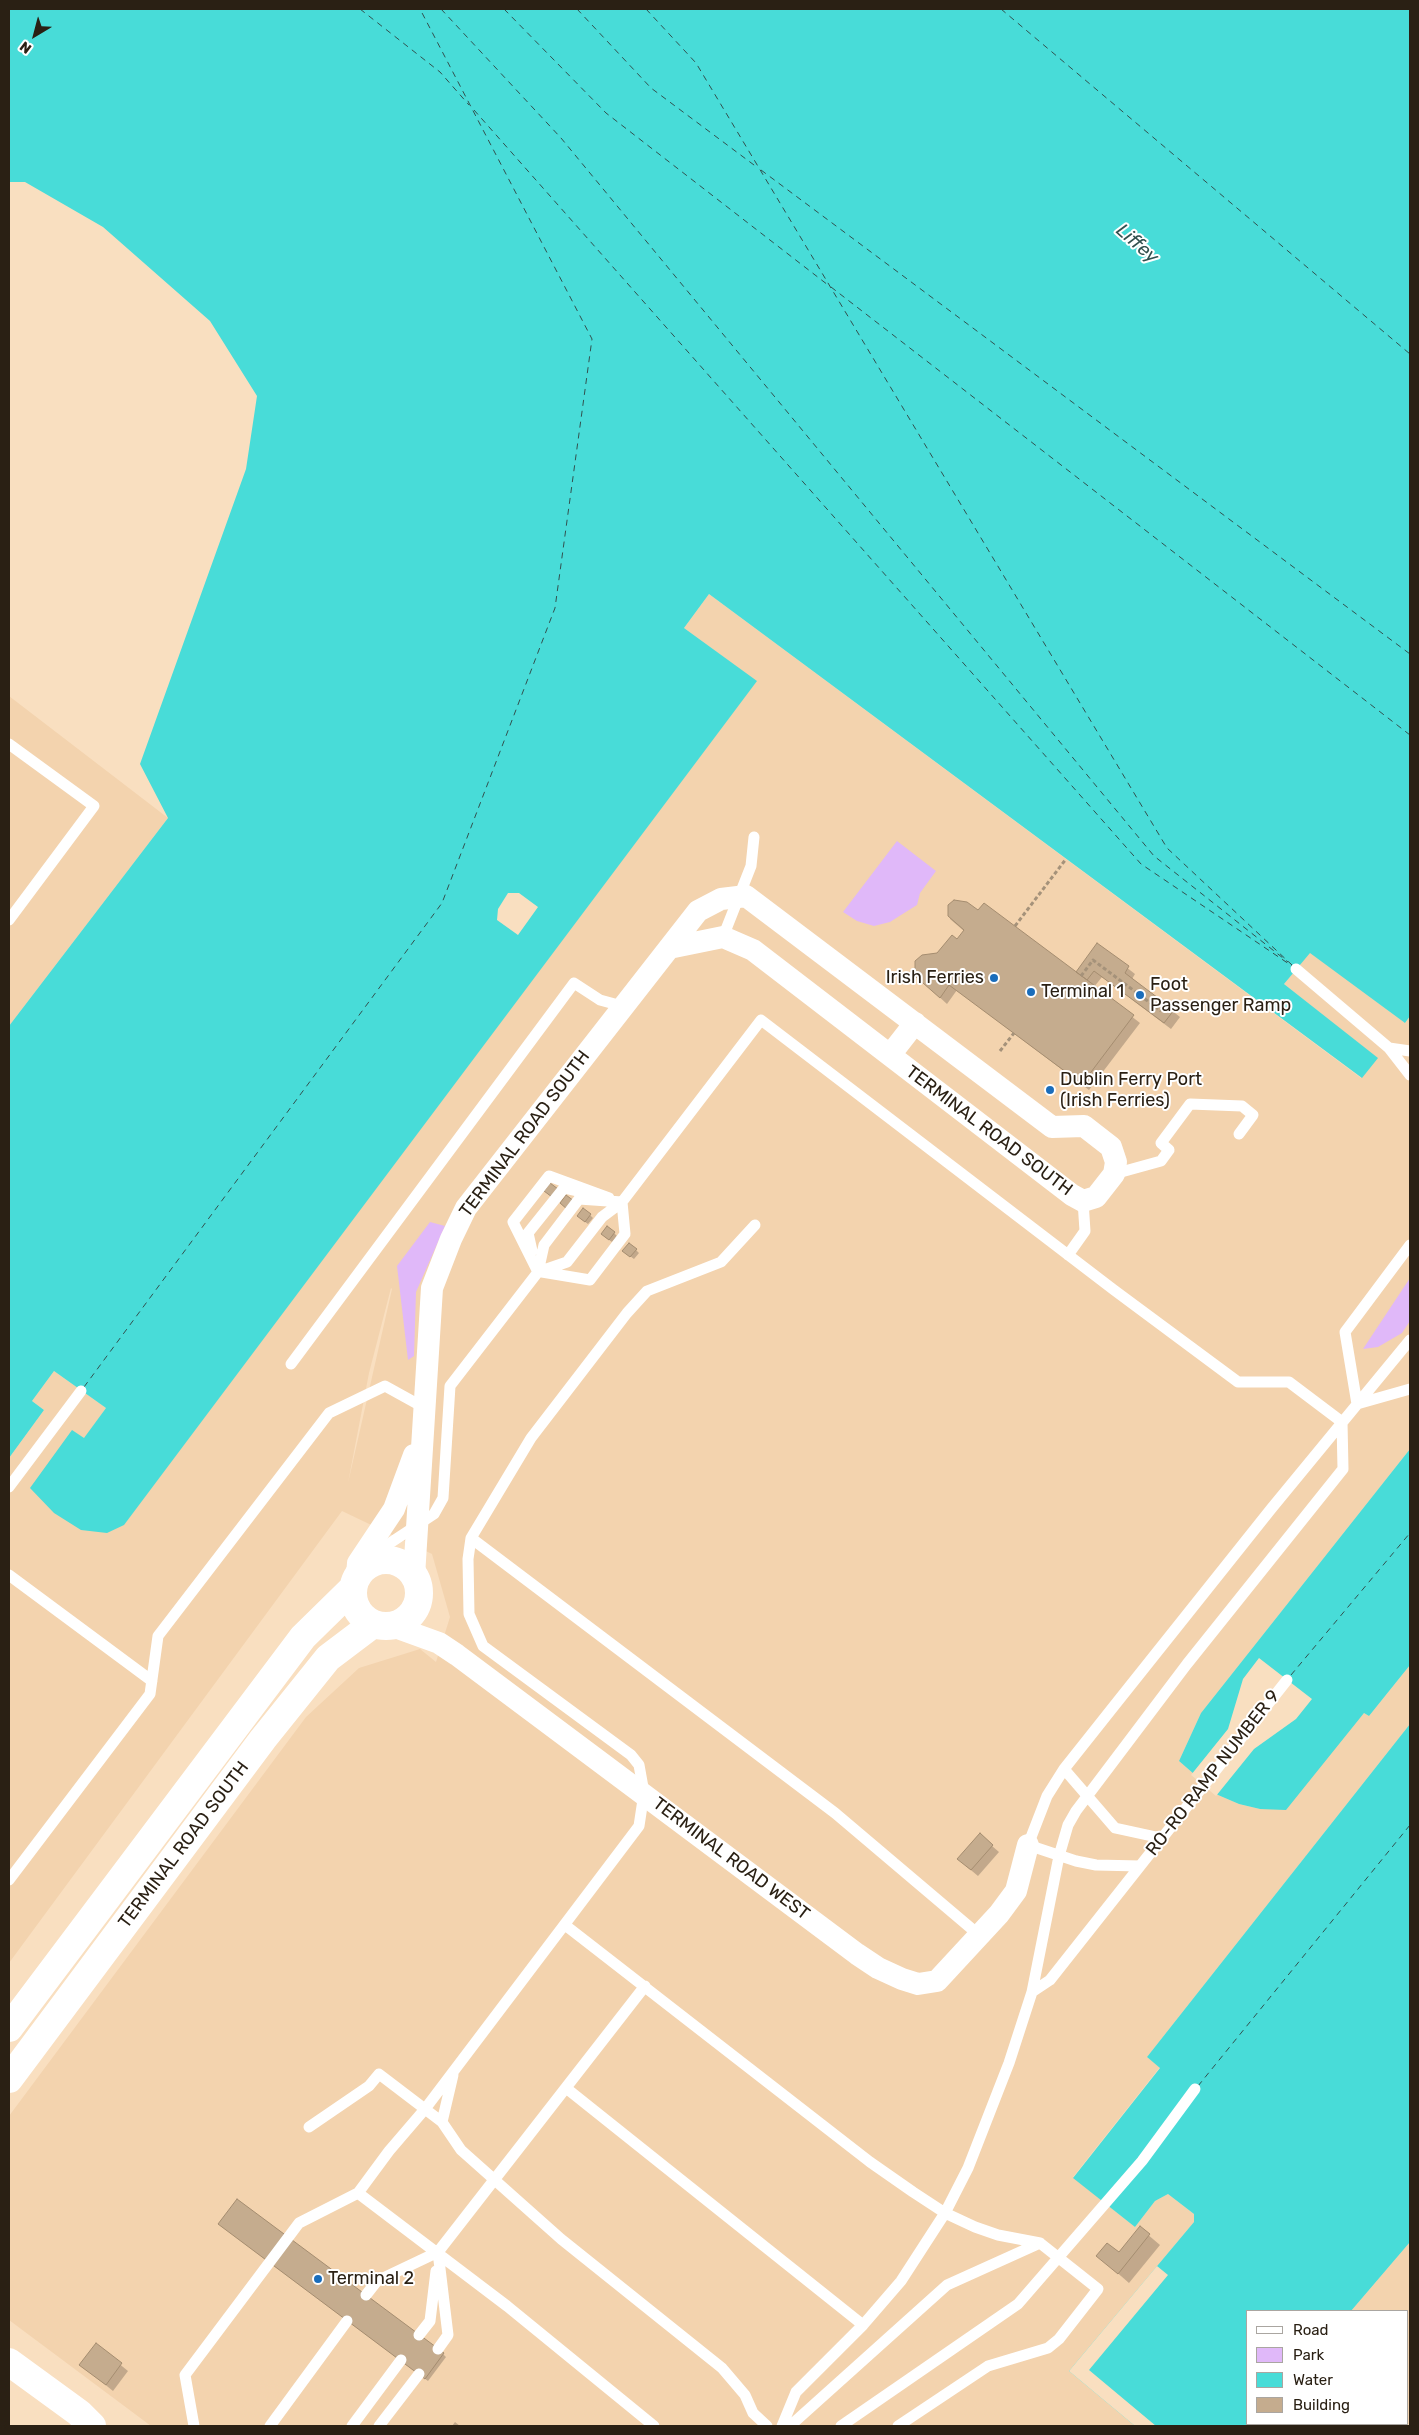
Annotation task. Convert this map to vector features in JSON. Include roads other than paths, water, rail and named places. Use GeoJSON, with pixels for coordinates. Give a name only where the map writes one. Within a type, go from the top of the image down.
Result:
{"type":"FeatureCollection","features":[{"type":"Feature","properties":{"kind":"street"},"geometry":{"type":"LineString","coordinates":[[739,897],[746,896],[1052,1127],[1084,1126],[1111,1147],[1116,1162],[1114,1174]]}},
{"type":"Feature","properties":{"kind":"street","name":"TERMINAL ROAD SOUTH"},"geometry":{"type":"LineString","coordinates":[[414,1576],[423,1406],[432,1288],[466,1208],[698,911],[721,899],[739,897]]}},
{"type":"Feature","properties":{"kind":"street","name":"TERMINAL ROAD SOUTH"},"geometry":{"type":"LineString","coordinates":[[723,937],[753,950],[1072,1196],[1083,1201],[1096,1197],[1114,1174]]}},
{"type":"Feature","properties":{"kind":"street"},"geometry":{"type":"LineString","coordinates":[[669,948],[723,937]]}},
{"type":"Feature","properties":{"kind":"street","name":"TERMINAL ROAD SOUTH"},"geometry":{"type":"LineString","coordinates":[[890,1055],[915,1023]]}},
{"type":"Feature","properties":{"kind":"street","name":"TERMINAL ROAD SOUTH"},"geometry":{"type":"LineString","coordinates":[[9,2028],[303,1637],[360,1576],[358,1563],[394,1509],[423,1431]]}},
{"type":"Feature","properties":{"kind":"street"},"geometry":{"type":"LineString","coordinates":[[389,1560],[399,1563],[414,1576],[418,1586],[416,1607],[402,1622],[382,1625],[356,1609],[360,1576],[389,1560]]}},
{"type":"Feature","properties":{"kind":"street","name":"TERMINAL ROAD SOUTH"},"geometry":{"type":"LineString","coordinates":[[9,2079],[263,1739],[328,1658],[382,1625]]}},
{"type":"Feature","properties":{"kind":"street","name":"TERMINAL ROAD WEST"},"geometry":{"type":"LineString","coordinates":[[382,1625],[445,1647],[644,1793],[871,1964],[902,1979],[918,1984],[937,1981],[1016,1891],[1028,1845]]}},
{"type":"Feature","properties":{"kind":"street"},"geometry":{"type":"LineString","coordinates":[[9,2362],[86,2420],[114,2426]]}},
{"type":"Feature","properties":{"kind":"lane"},"geometry":{"type":"LineString","coordinates":[[9,744],[94,806],[9,920]]}},
{"type":"Feature","properties":{"kind":"lane"},"geometry":{"type":"LineString","coordinates":[[723,937],[751,866],[754,837]]}},
{"type":"Feature","properties":{"kind":"lane"},"geometry":{"type":"LineString","coordinates":[[1410,1069],[1296,969],[1389,1048],[1410,1075]]}},
{"type":"Feature","properties":{"kind":"lane"},"geometry":{"type":"LineString","coordinates":[[291,1364],[574,982],[600,1000],[622,1006]]}},
{"type":"Feature","properties":{"kind":"lane"},"geometry":{"type":"LineString","coordinates":[[538,1272],[567,1262],[602,1217],[622,1202],[761,1020],[1068,1255],[1238,1382],[1289,1382],[1342,1422]]}},
{"type":"Feature","properties":{"kind":"lane"},"geometry":{"type":"LineString","coordinates":[[1389,1048],[1410,1051]]}},
{"type":"Feature","properties":{"kind":"lane"},"geometry":{"type":"LineString","coordinates":[[1114,1174],[1161,1161],[1169,1150],[1161,1143],[1190,1104],[1242,1106],[1253,1115],[1239,1134]]}},
{"type":"Feature","properties":{"kind":"lane"},"geometry":{"type":"LineString","coordinates":[[538,1272],[513,1222],[549,1176],[622,1202]]}},
{"type":"Feature","properties":{"kind":"lane"},"geometry":{"type":"LineString","coordinates":[[538,1272],[528,1233],[564,1188],[622,1202]]}},
{"type":"Feature","properties":{"kind":"lane"},"geometry":{"type":"LineString","coordinates":[[360,1576],[384,1547],[434,1514],[443,1498],[450,1386],[538,1272],[544,1245],[580,1199],[622,1202]]}},
{"type":"Feature","properties":{"kind":"lane"},"geometry":{"type":"LineString","coordinates":[[1068,1255],[1085,1231],[1083,1201]]}},
{"type":"Feature","properties":{"kind":"lane"},"geometry":{"type":"LineString","coordinates":[[538,1272],[590,1280],[625,1234],[622,1202]]}},
{"type":"Feature","properties":{"kind":"lane"},"geometry":{"type":"LineString","coordinates":[[194,2426],[185,2375],[300,2223],[358,2193],[389,2151],[454,2071],[639,1826],[644,1793],[639,1765],[630,1755],[483,1646],[469,1614],[468,1559],[471,1538],[531,1438],[627,1312],[647,1291],[721,1262],[755,1225]]}},
{"type":"Feature","properties":{"kind":"lane"},"geometry":{"type":"LineString","coordinates":[[1357,1404],[1345,1332],[1410,1245]]}},
{"type":"Feature","properties":{"kind":"lane"},"geometry":{"type":"LineString","coordinates":[[1140,1866],[1107,1867],[1059,1856],[1028,1845],[1047,1796],[1064,1770],[1342,1422],[1410,1340]]}},
{"type":"Feature","properties":{"kind":"lane"},"geometry":{"type":"LineString","coordinates":[[9,1880],[150,1694],[158,1636],[329,1413],[385,1386],[423,1406]]}},
{"type":"Feature","properties":{"kind":"lane"},"geometry":{"type":"LineString","coordinates":[[1357,1404],[1410,1389]]}},
{"type":"Feature","properties":{"kind":"lane"},"geometry":{"type":"LineString","coordinates":[[10,1485],[81,1390]]}},
{"type":"Feature","properties":{"kind":"lane"},"geometry":{"type":"LineString","coordinates":[[782,2426],[796,2392],[863,2325],[901,2281],[945,2213],[988,2119],[1032,1992],[1059,1856],[1068,1825],[1086,1795],[1187,1664],[1343,1469],[1342,1422]]}},
{"type":"Feature","properties":{"kind":"lane"},"geometry":{"type":"LineString","coordinates":[[471,1538],[835,1813],[979,1935]]}},
{"type":"Feature","properties":{"kind":"lane"},"geometry":{"type":"LineString","coordinates":[[9,1575],[152,1680]]}},
{"type":"Feature","properties":{"kind":"lane","name":"RO-RO RAMP NUMBER 9"},"geometry":{"type":"LineString","coordinates":[[1032,1992],[1050,1980],[1160,1838],[1287,1680]]}},
{"type":"Feature","properties":{"kind":"lane"},"geometry":{"type":"LineString","coordinates":[[1064,1770],[1115,1828],[1160,1838]]}},
{"type":"Feature","properties":{"kind":"lane"},"geometry":{"type":"LineString","coordinates":[[565,1925],[870,2162],[945,2213],[998,2235],[1040,2243],[1098,2289],[1059,2339],[1048,2348],[988,2366],[898,2426]]}},
{"type":"Feature","properties":{"kind":"lane"},"geometry":{"type":"LineString","coordinates":[[366,2295],[377,2281],[438,2252],[645,1986]]}},
{"type":"Feature","properties":{"kind":"lane"},"geometry":{"type":"LineString","coordinates":[[442,2122],[454,2071]]}},
{"type":"Feature","properties":{"kind":"lane"},"geometry":{"type":"LineString","coordinates":[[309,2127],[369,2086],[379,2074],[442,2122],[461,2150],[561,2239],[722,2368],[745,2395],[754,2413],[767,2426]]}},
{"type":"Feature","properties":{"kind":"lane"},"geometry":{"type":"LineString","coordinates":[[566,2088],[863,2325]]}},
{"type":"Feature","properties":{"kind":"lane"},"geometry":{"type":"LineString","coordinates":[[841,2426],[1018,2304],[1142,2161],[1195,2090]]}},
{"type":"Feature","properties":{"kind":"lane"},"geometry":{"type":"LineString","coordinates":[[358,2193],[438,2252],[654,2426]]}},
{"type":"Feature","properties":{"kind":"lane"},"geometry":{"type":"LineString","coordinates":[[790,2426],[947,2285],[1040,2243]]}},
{"type":"Feature","properties":{"kind":"lane"},"geometry":{"type":"LineString","coordinates":[[419,2335],[430,2321],[438,2252]]}},
{"type":"Feature","properties":{"kind":"lane"},"geometry":{"type":"LineString","coordinates":[[438,2252],[448,2335],[438,2349]]}},
{"type":"Feature","properties":{"kind":"lane"},"geometry":{"type":"LineString","coordinates":[[270,2426],[347,2320]]}},
{"type":"Feature","properties":{"kind":"lane"},"geometry":{"type":"LineString","coordinates":[[352,2426],[401,2360]]}},
{"type":"Feature","properties":{"kind":"lane"},"geometry":{"type":"LineString","coordinates":[[379,2426],[419,2374]]}},
{"type":"Feature","properties":{"kind":"water","name":"Liffey"},"geometry":{"type":"Polygon","coordinates":[[[9,9],[1410,9],[1410,1016],[1405,1023],[1310,953],[1284,984],[1378,1058],[1362,1078],[709,594],[684,628],[757,681],[124,1525],[107,1533],[81,1530],[54,1513],[30,1488],[72,1430],[84,1438],[106,1408],[54,1371],[32,1401],[44,1410],[9,1458],[9,1026],[168,818],[140,764],[246,469],[257,396],[210,321],[103,227],[25,182],[9,182],[9,9]]]}},
{"type":"Feature","properties":{"kind":"water"},"geometry":{"type":"Polygon","coordinates":[[[1410,1449],[1410,1665],[1369,1716],[1364,1713],[1286,1810],[1260,1809],[1239,1804],[1218,1795],[1179,1761],[1201,1713],[1410,1449]]]}},
{"type":"Feature","properties":{"kind":"water"},"geometry":{"type":"Polygon","coordinates":[[[1410,1724],[1410,2242],[1352,2310],[1246,2310],[1246,2425],[1254,2426],[1135,2426],[1069,2371],[1194,2222],[1194,2214],[1168,2194],[1155,2201],[1135,2227],[1073,2178],[1160,2068],[1147,2057],[1410,1724]]]}},
{"type":"Feature","properties":{"kind":"place","name":"Irish Ferries"},"geometry":{"type":"Point","coordinates":[994,978]}},
{"type":"Feature","properties":{"kind":"place","name":"Terminal 1"},"geometry":{"type":"Point","coordinates":[1031,992]}},
{"type":"Feature","properties":{"kind":"place","name":"Foot Passenger Ramp"},"geometry":{"type":"Point","coordinates":[1140,995]}},
{"type":"Feature","properties":{"kind":"place","name":"Dublin Ferry Port (Irish Ferries)"},"geometry":{"type":"Point","coordinates":[1050,1090]}},
{"type":"Feature","properties":{"kind":"place","name":"Terminal 2"},"geometry":{"type":"Point","coordinates":[318,2279]}}]}
